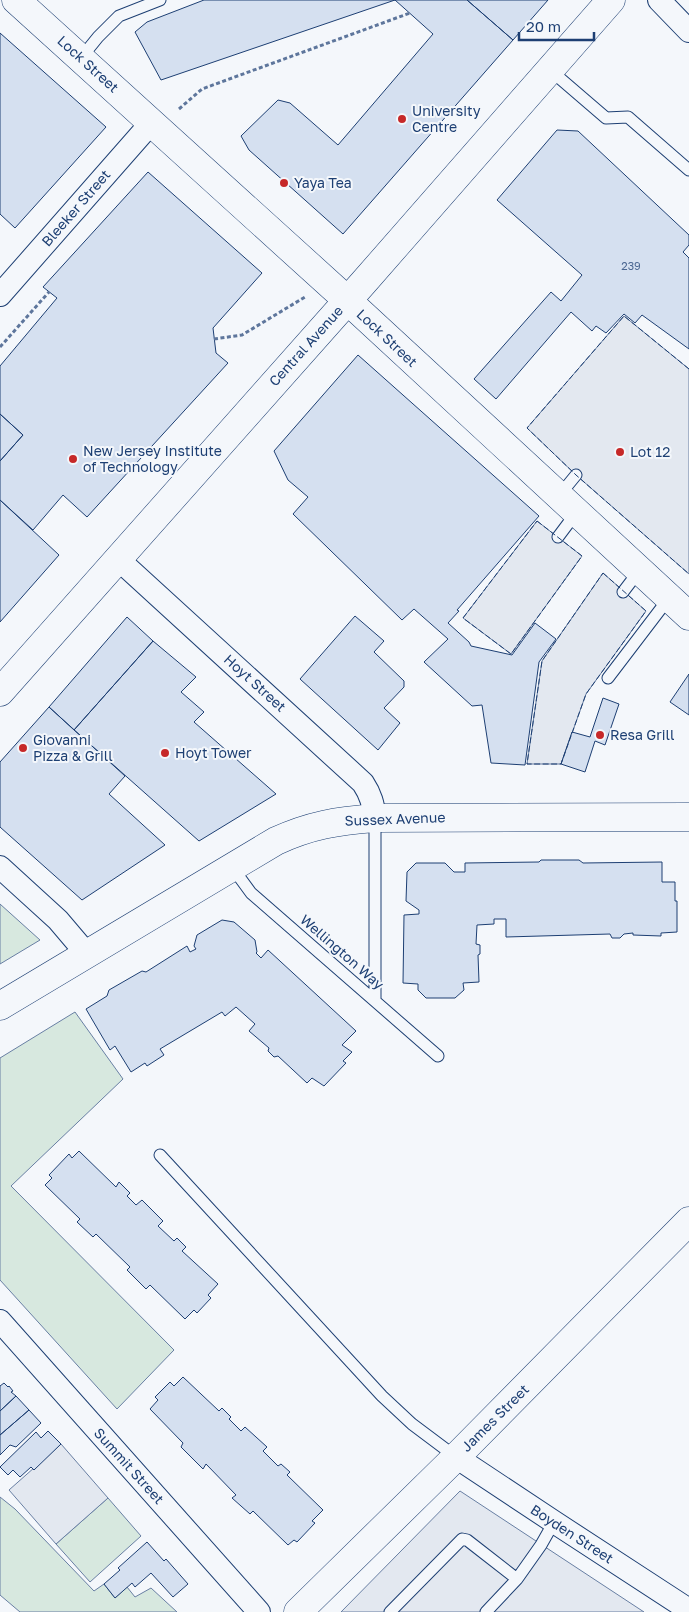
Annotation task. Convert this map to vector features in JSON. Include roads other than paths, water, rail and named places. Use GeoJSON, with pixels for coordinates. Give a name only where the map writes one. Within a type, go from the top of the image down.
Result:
{"type":"FeatureCollection","features":[{"type":"Feature","properties":{"kind":"main road","name":"Lock Street"},"geometry":{"type":"LineString","coordinates":[[16,0],[347,300],[567,505],[631,581],[669,598],[689,616]]}},
{"type":"Feature","properties":{"kind":"main road","name":"Central Avenue"},"geometry":{"type":"LineString","coordinates":[[0,692],[611,0]]}},
{"type":"Feature","properties":{"kind":"main road","name":"Sussex Avenue"},"geometry":{"type":"LineString","coordinates":[[0,1006],[276,841],[300,830],[324,824],[375,818],[689,817]]}},
{"type":"Feature","properties":{"kind":"main road","name":"James Street"},"geometry":{"type":"LineString","coordinates":[[298,1612],[456,1457],[689,1221]]}},
{"type":"Feature","properties":{"kind":"street"},"geometry":{"type":"LineString","coordinates":[[658,0],[689,31]]}},
{"type":"Feature","properties":{"kind":"street","name":"Bleeker Street"},"geometry":{"type":"LineString","coordinates":[[0,294],[152,122]]}},
{"type":"Feature","properties":{"kind":"street","name":"Hoyt Street"},"geometry":{"type":"LineString","coordinates":[[118,559],[363,783],[370,793],[375,818]]}},
{"type":"Feature","properties":{"kind":"street"},"geometry":{"type":"LineString","coordinates":[[0,867],[58,920],[86,953]]}},
{"type":"Feature","properties":{"kind":"street","name":"Summit Street"},"geometry":{"type":"LineString","coordinates":[[0,1321],[259,1612]]}},
{"type":"Feature","properties":{"kind":"street","name":"Boyden Street"},"geometry":{"type":"LineString","coordinates":[[456,1457],[689,1610]]}},
{"type":"Feature","properties":{"kind":"lane"},"geometry":{"type":"LineString","coordinates":[[81,58],[119,16],[160,0]]}},
{"type":"Feature","properties":{"kind":"lane"},"geometry":{"type":"LineString","coordinates":[[549,69],[606,118],[628,117],[689,170]]}},
{"type":"Feature","properties":{"kind":"lane"},"geometry":{"type":"LineString","coordinates":[[558,537],[576,475]]}},
{"type":"Feature","properties":{"kind":"lane"},"geometry":{"type":"LineString","coordinates":[[608,678],[669,598]]}},
{"type":"Feature","properties":{"kind":"lane"},"geometry":{"type":"LineString","coordinates":[[375,818],[375,1001]]}},
{"type":"Feature","properties":{"kind":"lane","name":"Wellington Way"},"geometry":{"type":"LineString","coordinates":[[232,867],[251,893],[438,1056]]}},
{"type":"Feature","properties":{"kind":"lane"},"geometry":{"type":"LineString","coordinates":[[160,1155],[382,1396],[412,1424],[456,1457]]}},
{"type":"Feature","properties":{"kind":"lane"},"geometry":{"type":"LineString","coordinates":[[486,1612],[518,1579],[554,1522]]}},
{"type":"Feature","properties":{"kind":"lane"},"geometry":{"type":"LineString","coordinates":[[390,1612],[462,1538],[518,1579]]}},
{"type":"Feature","properties":{"kind":"place","name":"University Centre"},"geometry":{"type":"Point","coordinates":[402,119]}},
{"type":"Feature","properties":{"kind":"place","name":"Yaya Tea"},"geometry":{"type":"Point","coordinates":[284,183]}},
{"type":"Feature","properties":{"kind":"place","name":"Lot 12"},"geometry":{"type":"Point","coordinates":[620,452]}},
{"type":"Feature","properties":{"kind":"place","name":"New Jersey Institute of Technology"},"geometry":{"type":"Point","coordinates":[73,459]}},
{"type":"Feature","properties":{"kind":"place","name":"Resa Grill"},"geometry":{"type":"Point","coordinates":[600,735]}},
{"type":"Feature","properties":{"kind":"place","name":"Giovanni Pizza & Grill"},"geometry":{"type":"Point","coordinates":[23,748]}},
{"type":"Feature","properties":{"kind":"place","name":"Hoyt Tower"},"geometry":{"type":"Point","coordinates":[165,753]}}]}
